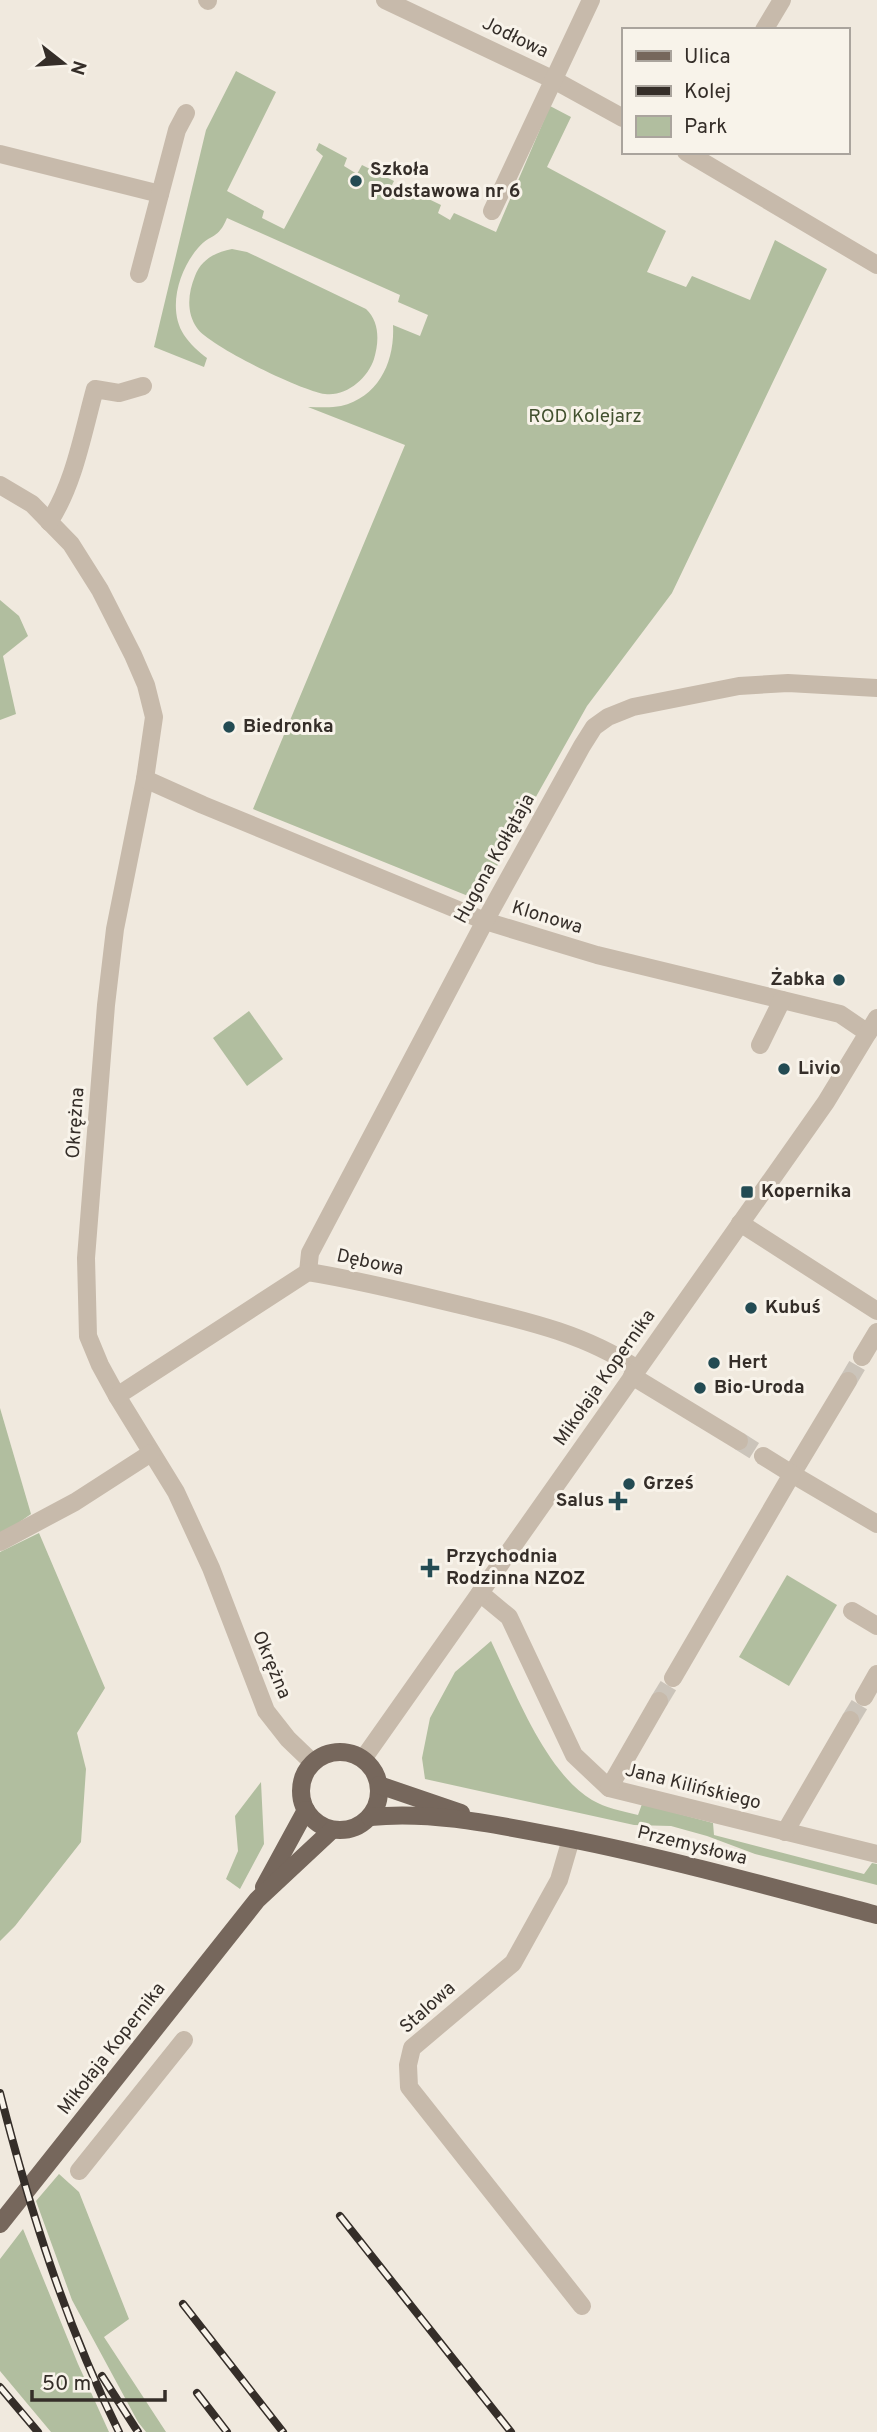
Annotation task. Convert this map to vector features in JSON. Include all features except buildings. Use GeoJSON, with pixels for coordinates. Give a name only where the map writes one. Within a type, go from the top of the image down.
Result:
{"type":"FeatureCollection","features":[{"type":"Feature","properties":{"kind":"main road"},"geometry":{"type":"LineString","coordinates":[[337,1752],[346,1752],[363,1759],[375,1774],[379,1785],[377,1805],[370,1817],[356,1827],[340,1831],[317,1823],[306,1810],[301,1794],[307,1770],[328,1754],[337,1752]]}},
{"type":"Feature","properties":{"kind":"main road","name":"Przemysłowa"},"geometry":{"type":"LineString","coordinates":[[379,1785],[495,1825]]}},
{"type":"Feature","properties":{"kind":"main road","name":"Mikołaja Kopernika"},"geometry":{"type":"LineString","coordinates":[[257,1900],[306,1810]]}},
{"type":"Feature","properties":{"kind":"main road","name":"Przemysłowa"},"geometry":{"type":"LineString","coordinates":[[370,1817],[408,1815],[495,1825],[571,1839],[877,1915]]}},
{"type":"Feature","properties":{"kind":"main road","name":"Mikołaja Kopernika"},"geometry":{"type":"LineString","coordinates":[[0,2224],[257,1900],[332,1830]]}},
{"type":"Feature","properties":{"kind":"street","name":"Jodłowa"},"geometry":{"type":"LineString","coordinates":[[385,0],[554,80],[622,117]]}},
{"type":"Feature","properties":{"kind":"street"},"geometry":{"type":"LineString","coordinates":[[492,211],[591,0]]}},
{"type":"Feature","properties":{"kind":"street"},"geometry":{"type":"LineString","coordinates":[[765,28],[782,0]]}},
{"type":"Feature","properties":{"kind":"street"},"geometry":{"type":"LineString","coordinates":[[139,274],[177,130],[186,113]]}},
{"type":"Feature","properties":{"kind":"street"},"geometry":{"type":"LineString","coordinates":[[0,154],[160,194]]}},
{"type":"Feature","properties":{"kind":"street"},"geometry":{"type":"LineString","coordinates":[[690,154],[877,265]]}},
{"type":"Feature","properties":{"kind":"street"},"geometry":{"type":"LineString","coordinates":[[49,522],[66,490],[95,389],[118,393],[143,386]]}},
{"type":"Feature","properties":{"kind":"street","name":"Okrężna"},"geometry":{"type":"LineString","coordinates":[[0,485],[32,504],[71,544],[100,590],[146,685],[154,717],[145,779],[115,929],[106,1005],[86,1258],[88,1336],[117,1396],[176,1492],[211,1568],[266,1711],[288,1739],[313,1763]]}},
{"type":"Feature","properties":{"kind":"street","name":"Hugona Kołłątaja"},"geometry":{"type":"LineString","coordinates":[[308,1272],[310,1252],[485,921],[594,727],[608,717],[634,707],[739,686],[788,683],[877,688]]}},
{"type":"Feature","properties":{"kind":"street","name":"Klonowa"},"geometry":{"type":"LineString","coordinates":[[145,779],[485,921],[597,955],[840,1014],[872,1025]]}},
{"type":"Feature","properties":{"kind":"street"},"geometry":{"type":"LineString","coordinates":[[760,1045],[782,1000]]}},
{"type":"Feature","properties":{"kind":"street","name":"Mikołaja Kopernika"},"geometry":{"type":"LineString","coordinates":[[363,1759],[826,1102],[872,1025]]}},
{"type":"Feature","properties":{"kind":"street"},"geometry":{"type":"LineString","coordinates":[[740,1223],[877,1311]]}},
{"type":"Feature","properties":{"kind":"street","name":"Dębowa"},"geometry":{"type":"LineString","coordinates":[[117,1396],[308,1272],[350,1279],[537,1324],[611,1352],[635,1372],[739,1441]]}},
{"type":"Feature","properties":{"kind":"street"},"geometry":{"type":"LineString","coordinates":[[862,1357],[877,1332]]}},
{"type":"Feature","properties":{"kind":"street"},"geometry":{"type":"LineString","coordinates":[[673,1678],[848,1381]]}},
{"type":"Feature","properties":{"kind":"street"},"geometry":{"type":"LineString","coordinates":[[0,1542],[75,1502],[151,1453]]}},
{"type":"Feature","properties":{"kind":"street"},"geometry":{"type":"LineString","coordinates":[[763,1456],[877,1524]]}},
{"type":"Feature","properties":{"kind":"street","name":"Jana Kilińskiego"},"geometry":{"type":"LineString","coordinates":[[480,1593],[509,1617],[574,1755],[608,1788],[877,1854]]}},
{"type":"Feature","properties":{"kind":"street"},"geometry":{"type":"LineString","coordinates":[[852,1611],[877,1626]]}},
{"type":"Feature","properties":{"kind":"street"},"geometry":{"type":"LineString","coordinates":[[864,1697],[877,1674]]}},
{"type":"Feature","properties":{"kind":"street"},"geometry":{"type":"LineString","coordinates":[[608,1788],[659,1701]]}},
{"type":"Feature","properties":{"kind":"street"},"geometry":{"type":"LineString","coordinates":[[785,1832],[850,1720]]}},
{"type":"Feature","properties":{"kind":"street","name":"Stalowa"},"geometry":{"type":"LineString","coordinates":[[571,1839],[561,1876],[513,1963],[412,2048],[408,2065],[409,2087],[582,2306]]}},
{"type":"Feature","properties":{"kind":"street"},"geometry":{"type":"LineString","coordinates":[[79,2171],[184,2040]]}},
{"type":"Feature","properties":{"kind":"street"},"geometry":{"type":"LineString","coordinates":[[134,2056],[156,2075]]}},
{"type":"Feature","properties":{"kind":"green space","name":"ROD Kolejarz"},"geometry":{"type":"Polygon","coordinates":[[[236,71],[276,92],[227,191],[264,211],[262,218],[284,229],[323,156],[316,150],[319,143],[347,158],[344,166],[357,174],[362,165],[394,181],[390,189],[404,197],[408,189],[441,205],[438,213],[450,220],[454,213],[496,232],[550,106],[571,117],[547,167],[666,231],[647,272],[686,287],[692,276],[750,300],[775,240],[827,269],[672,593],[587,706],[478,900],[253,809],[405,445],[308,407],[341,406],[365,395],[375,386],[387,364],[391,352],[393,325],[420,336],[428,315],[398,302],[400,295],[227,218],[220,230],[191,257],[177,290],[176,314],[179,325],[189,342],[207,358],[204,367],[154,347],[206,130],[236,71]]]}},
{"type":"Feature","properties":{"kind":"green space"},"geometry":{"type":"Polygon","coordinates":[[[232,249],[247,252],[366,309],[371,314],[376,326],[377,346],[371,366],[355,385],[333,394],[313,391],[237,356],[197,328],[191,316],[189,302],[195,276],[209,258],[232,249]]]}},
{"type":"Feature","properties":{"kind":"green space"},"geometry":{"type":"Polygon","coordinates":[[[0,600],[19,616],[28,636],[3,656],[16,714],[0,720],[0,600]]]}},
{"type":"Feature","properties":{"kind":"green space"},"geometry":{"type":"Polygon","coordinates":[[[249,1011],[283,1059],[247,1086],[213,1038],[249,1011]]]}},
{"type":"Feature","properties":{"kind":"green space"},"geometry":{"type":"Polygon","coordinates":[[[0,1408],[31,1514],[0,1536],[0,1408]]]}},
{"type":"Feature","properties":{"kind":"green space"},"geometry":{"type":"Polygon","coordinates":[[[39,1533],[105,1688],[77,1733],[86,1769],[81,1842],[15,1926],[0,1941],[0,1552],[39,1533]]]}},
{"type":"Feature","properties":{"kind":"green space"},"geometry":{"type":"Polygon","coordinates":[[[787,1575],[837,1605],[789,1686],[739,1657],[787,1575]]]}},
{"type":"Feature","properties":{"kind":"green space"},"geometry":{"type":"Polygon","coordinates":[[[491,1641],[545,1750],[575,1787],[592,1800],[638,1815],[642,1804],[713,1823],[714,1835],[864,1874],[872,1863],[877,1864],[877,1885],[755,1854],[671,1826],[634,1825],[425,1779],[422,1758],[430,1718],[455,1672],[491,1641]]]}},
{"type":"Feature","properties":{"kind":"green space"},"geometry":{"type":"Polygon","coordinates":[[[261,1782],[264,1844],[240,1889],[226,1879],[238,1851],[235,1816],[261,1782]]]}},
{"type":"Feature","properties":{"kind":"green space"},"geometry":{"type":"Polygon","coordinates":[[[59,2174],[79,2192],[129,2319],[104,2337],[166,2432],[146,2432],[138,2422],[72,2300],[36,2201],[59,2174]]]}},
{"type":"Feature","properties":{"kind":"green space"},"geometry":{"type":"Polygon","coordinates":[[[23,2229],[109,2432],[51,2432],[0,2371],[0,2259],[23,2229]]]}},
{"type":"Feature","properties":{"kind":"tunnel"},"geometry":{"type":"LineString","coordinates":[[848,1381],[862,1357]]}},
{"type":"Feature","properties":{"kind":"tunnel"},"geometry":{"type":"LineString","coordinates":[[739,1441],[763,1456]]}},
{"type":"Feature","properties":{"kind":"tunnel"},"geometry":{"type":"LineString","coordinates":[[659,1701],[673,1678]]}},
{"type":"Feature","properties":{"kind":"tunnel"},"geometry":{"type":"LineString","coordinates":[[850,1720],[864,1697]]}},
{"type":"Feature","properties":{"kind":"railway"},"geometry":{"type":"LineString","coordinates":[[0,2093],[51,2266],[82,2350],[119,2432]]}},
{"type":"Feature","properties":{"kind":"railway"},"geometry":{"type":"LineString","coordinates":[[340,2216],[511,2432]]}},
{"type":"Feature","properties":{"kind":"railway"},"geometry":{"type":"LineString","coordinates":[[183,2304],[283,2432]]}},
{"type":"Feature","properties":{"kind":"railway"},"geometry":{"type":"LineString","coordinates":[[102,2376],[138,2432]]}},
{"type":"Feature","properties":{"kind":"railway"},"geometry":{"type":"LineString","coordinates":[[0,2387],[38,2432]]}},
{"type":"Feature","properties":{"kind":"railway"},"geometry":{"type":"LineString","coordinates":[[197,2393],[227,2432]]}},
{"type":"Feature","properties":{"kind":"place","name":"Szkoła Podstawowa nr 6"},"geometry":{"type":"Point","coordinates":[356,181]}},
{"type":"Feature","properties":{"kind":"place","name":"Biedronka"},"geometry":{"type":"Point","coordinates":[229,727]}},
{"type":"Feature","properties":{"kind":"place","name":"Żabka"},"geometry":{"type":"Point","coordinates":[839,980]}},
{"type":"Feature","properties":{"kind":"place","name":"Livio"},"geometry":{"type":"Point","coordinates":[784,1069]}},
{"type":"Feature","properties":{"kind":"place","name":"Kopernika"},"geometry":{"type":"Point","coordinates":[747,1192]}},
{"type":"Feature","properties":{"kind":"place","name":"Kubuś"},"geometry":{"type":"Point","coordinates":[751,1308]}},
{"type":"Feature","properties":{"kind":"place","name":"Hert"},"geometry":{"type":"Point","coordinates":[714,1363]}},
{"type":"Feature","properties":{"kind":"place","name":"Bio-Uroda"},"geometry":{"type":"Point","coordinates":[700,1388]}},
{"type":"Feature","properties":{"kind":"place","name":"Grześ"},"geometry":{"type":"Point","coordinates":[629,1484]}},
{"type":"Feature","properties":{"kind":"place","name":"Salus"},"geometry":{"type":"Point","coordinates":[618,1501]}},
{"type":"Feature","properties":{"kind":"place","name":"Przychodnia Rodzinna NZOZ"},"geometry":{"type":"Point","coordinates":[430,1568]}}]}
